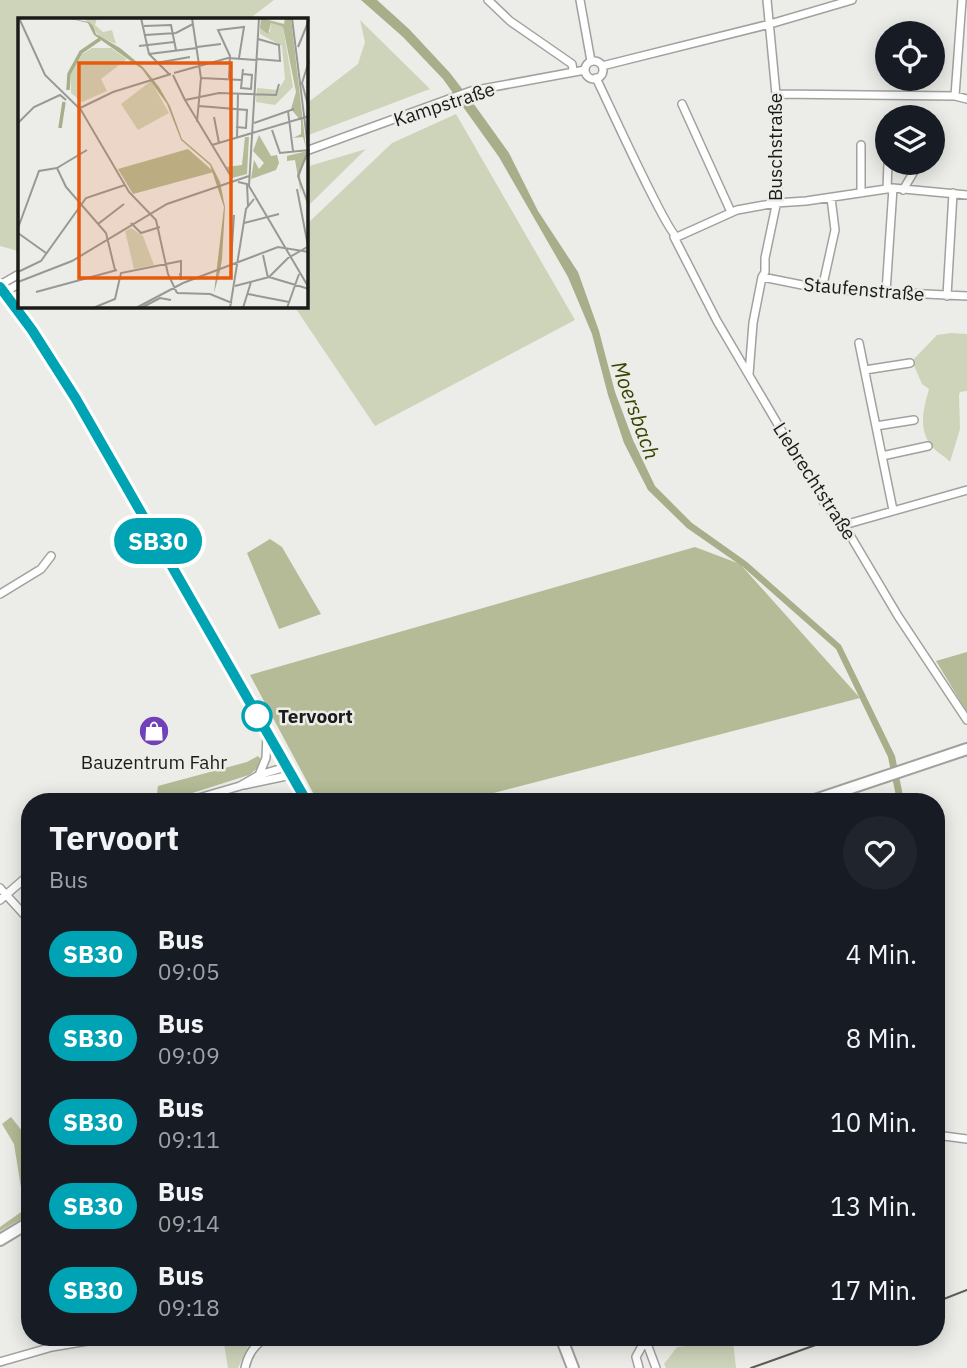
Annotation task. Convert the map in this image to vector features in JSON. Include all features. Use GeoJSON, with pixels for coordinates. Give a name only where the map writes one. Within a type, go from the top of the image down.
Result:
{"type":"FeatureCollection","features":[{"type":"Feature","properties":{"kind":"main road"},"geometry":{"type":"LineString","coordinates":[[1,290],[18,307]]}},
{"type":"Feature","properties":{"kind":"main road"},"geometry":{"type":"LineString","coordinates":[[23,312],[76,399],[301,793]]}},
{"type":"Feature","properties":{"kind":"main road"},"geometry":{"type":"LineString","coordinates":[[834,793],[967,749]]}},
{"type":"Feature","properties":{"kind":"main road"},"geometry":{"type":"LineString","coordinates":[[0,1240],[21,1227]]}},
{"type":"Feature","properties":{"kind":"main road"},"geometry":{"type":"LineString","coordinates":[[564,1346],[573,1368]]}},
{"type":"Feature","properties":{"kind":"street"},"geometry":{"type":"LineString","coordinates":[[489,0],[510,21],[572,64],[573,71]]}},
{"type":"Feature","properties":{"kind":"street"},"geometry":{"type":"LineString","coordinates":[[580,0],[591,61]]}},
{"type":"Feature","properties":{"kind":"street","name":"Buschstraße"},"geometry":{"type":"LineString","coordinates":[[749,374],[753,323],[765,272],[765,258],[776,203],[776,94],[766,0]]}},
{"type":"Feature","properties":{"kind":"street"},"geometry":{"type":"LineString","coordinates":[[818,0],[819,9]]}},
{"type":"Feature","properties":{"kind":"street"},"geometry":{"type":"LineString","coordinates":[[602,66],[770,24],[852,0]]}},
{"type":"Feature","properties":{"kind":"street"},"geometry":{"type":"LineString","coordinates":[[956,96],[962,0]]}},
{"type":"Feature","properties":{"kind":"street"},"geometry":{"type":"LineString","coordinates":[[591,61],[597,61],[602,66],[601,75],[596,78],[588,76],[585,70],[591,61]]}},
{"type":"Feature","properties":{"kind":"street","name":"Kampstraße"},"geometry":{"type":"LineString","coordinates":[[308,150],[471,91],[585,70]]}},
{"type":"Feature","properties":{"kind":"street","name":"Liebrechtstraße"},"geometry":{"type":"LineString","coordinates":[[596,78],[717,321],[826,506],[844,525],[898,616],[967,720]]}},
{"type":"Feature","properties":{"kind":"street"},"geometry":{"type":"LineString","coordinates":[[776,94],[956,96],[967,99]]}},
{"type":"Feature","properties":{"kind":"street"},"geometry":{"type":"LineString","coordinates":[[682,104],[731,212]]}},
{"type":"Feature","properties":{"kind":"street"},"geometry":{"type":"LineString","coordinates":[[861,145],[861,193]]}},
{"type":"Feature","properties":{"kind":"street"},"geometry":{"type":"LineString","coordinates":[[886,292],[889,175]]}},
{"type":"Feature","properties":{"kind":"street"},"geometry":{"type":"LineString","coordinates":[[903,190],[912,175]]}},
{"type":"Feature","properties":{"kind":"street"},"geometry":{"type":"LineString","coordinates":[[675,237],[731,212],[776,203],[890,189],[967,195]]}},
{"type":"Feature","properties":{"kind":"street"},"geometry":{"type":"LineString","coordinates":[[947,296],[953,193]]}},
{"type":"Feature","properties":{"kind":"street"},"geometry":{"type":"LineString","coordinates":[[822,289],[835,230],[831,198]]}},
{"type":"Feature","properties":{"kind":"street"},"geometry":{"type":"LineString","coordinates":[[1,290],[18,275]]}},
{"type":"Feature","properties":{"kind":"street","name":"Staufenstraße"},"geometry":{"type":"LineString","coordinates":[[762,276],[822,289],[967,296]]}},
{"type":"Feature","properties":{"kind":"street"},"geometry":{"type":"LineString","coordinates":[[1,290],[18,284]]}},
{"type":"Feature","properties":{"kind":"street"},"geometry":{"type":"LineString","coordinates":[[859,343],[893,510]]}},
{"type":"Feature","properties":{"kind":"street"},"geometry":{"type":"LineString","coordinates":[[865,370],[910,363]]}},
{"type":"Feature","properties":{"kind":"street"},"geometry":{"type":"LineString","coordinates":[[876,426],[915,420]]}},
{"type":"Feature","properties":{"kind":"street"},"geometry":{"type":"LineString","coordinates":[[883,456],[928,446]]}},
{"type":"Feature","properties":{"kind":"street"},"geometry":{"type":"LineString","coordinates":[[844,525],[967,490]]}},
{"type":"Feature","properties":{"kind":"street"},"geometry":{"type":"LineString","coordinates":[[0,594],[41,569],[51,556]]}},
{"type":"Feature","properties":{"kind":"street"},"geometry":{"type":"LineString","coordinates":[[259,775],[266,758],[268,734]]}},
{"type":"Feature","properties":{"kind":"street"},"geometry":{"type":"LineString","coordinates":[[240,786],[259,775],[288,771]]}},
{"type":"Feature","properties":{"kind":"street"},"geometry":{"type":"LineString","coordinates":[[216,793],[253,785],[288,771]]}},
{"type":"Feature","properties":{"kind":"street"},"geometry":{"type":"LineString","coordinates":[[21,880],[2,894],[21,912]]}},
{"type":"Feature","properties":{"kind":"street"},"geometry":{"type":"LineString","coordinates":[[945,1136],[967,1139]]}},
{"type":"Feature","properties":{"kind":"street"},"geometry":{"type":"LineString","coordinates":[[0,1362],[58,1346]]}},
{"type":"Feature","properties":{"kind":"street"},"geometry":{"type":"LineString","coordinates":[[245,1368],[248,1356],[255,1346]]}},
{"type":"Feature","properties":{"kind":"street"},"geometry":{"type":"LineString","coordinates":[[639,1368],[636,1357],[642,1346]]}},
{"type":"Feature","properties":{"kind":"street"},"geometry":{"type":"LineString","coordinates":[[648,1346],[656,1368]]}},
{"type":"Feature","properties":{"kind":"shaded area"},"geometry":{"type":"Polygon","coordinates":[[[0,0],[274,0],[250,18],[18,18],[18,251],[0,246],[0,0]]]}},
{"type":"Feature","properties":{"kind":"shaded area","name":"Moersbach"},"geometry":{"type":"Polygon","coordinates":[[[361,0],[377,0],[409,29],[450,73],[509,153],[538,211],[578,272],[599,331],[615,392],[633,440],[655,486],[692,523],[747,562],[841,645],[895,756],[902,793],[895,793],[888,757],[836,649],[743,567],[687,528],[648,490],[624,443],[592,334],[568,277],[499,157],[443,79],[403,37],[361,0]]]}},
{"type":"Feature","properties":{"kind":"shaded area"},"geometry":{"type":"Polygon","coordinates":[[[360,20],[430,89],[308,135],[308,102],[358,64],[365,42],[360,20]]]}},
{"type":"Feature","properties":{"kind":"shaded area"},"geometry":{"type":"Polygon","coordinates":[[[456,114],[575,320],[375,426],[295,308],[308,308],[308,223],[392,143],[456,114]]]}},
{"type":"Feature","properties":{"kind":"shaded area"},"geometry":{"type":"Polygon","coordinates":[[[366,149],[308,206],[308,166],[366,149]]]}},
{"type":"Feature","properties":{"kind":"shaded area"},"geometry":{"type":"Polygon","coordinates":[[[967,334],[967,391],[960,392],[959,395],[960,429],[950,462],[934,449],[926,437],[923,417],[929,389],[922,384],[912,361],[937,335],[967,334]]]}},
{"type":"Feature","properties":{"kind":"shaded area"},"geometry":{"type":"Polygon","coordinates":[[[270,539],[282,547],[321,614],[279,629],[247,553],[270,539]]]}},
{"type":"Feature","properties":{"kind":"shaded area"},"geometry":{"type":"Polygon","coordinates":[[[695,547],[740,564],[860,698],[494,793],[313,793],[250,675],[695,547]]]}},
{"type":"Feature","properties":{"kind":"shaded area"},"geometry":{"type":"Polygon","coordinates":[[[967,652],[967,712],[936,661],[967,652]]]}},
{"type":"Feature","properties":{"kind":"shaded area"},"geometry":{"type":"Polygon","coordinates":[[[258,756],[261,759],[259,767],[249,775],[192,793],[157,793],[158,786],[247,762],[258,756]]]}},
{"type":"Feature","properties":{"kind":"shaded area"},"geometry":{"type":"Polygon","coordinates":[[[11,1117],[21,1130],[21,1188],[14,1144],[2,1124],[11,1117]]]}},
{"type":"Feature","properties":{"kind":"shaded area"},"geometry":{"type":"Polygon","coordinates":[[[21,1212],[21,1219],[0,1231],[0,1227],[21,1212]]]}},
{"type":"Feature","properties":{"kind":"shaded area"},"geometry":{"type":"Polygon","coordinates":[[[224,1346],[248,1346],[238,1368],[228,1368],[224,1346]]]}},
{"type":"Feature","properties":{"kind":"shaded area"},"geometry":{"type":"Polygon","coordinates":[[[734,1346],[736,1368],[666,1368],[664,1364],[677,1347],[734,1346]]]}},
{"type":"Feature","properties":{"kind":"railway"},"geometry":{"type":"LineString","coordinates":[[945,1299],[967,1290]]}},
{"type":"Feature","properties":{"kind":"railway"},"geometry":{"type":"LineString","coordinates":[[751,1368],[813,1346]]}},
{"type":"Feature","properties":{"kind":"bus line","name":"SB30"},"geometry":{"type":"LineString","coordinates":[[0,287],[32,330],[76,399],[302,793]]}},
{"type":"Feature","properties":{"kind":"place","name":"Tervoort"},"geometry":{"type":"Point","coordinates":[257,716]}},
{"type":"Feature","properties":{"kind":"place","name":"Bauzentrum Fahr"},"geometry":{"type":"Point","coordinates":[154,731]}}]}
